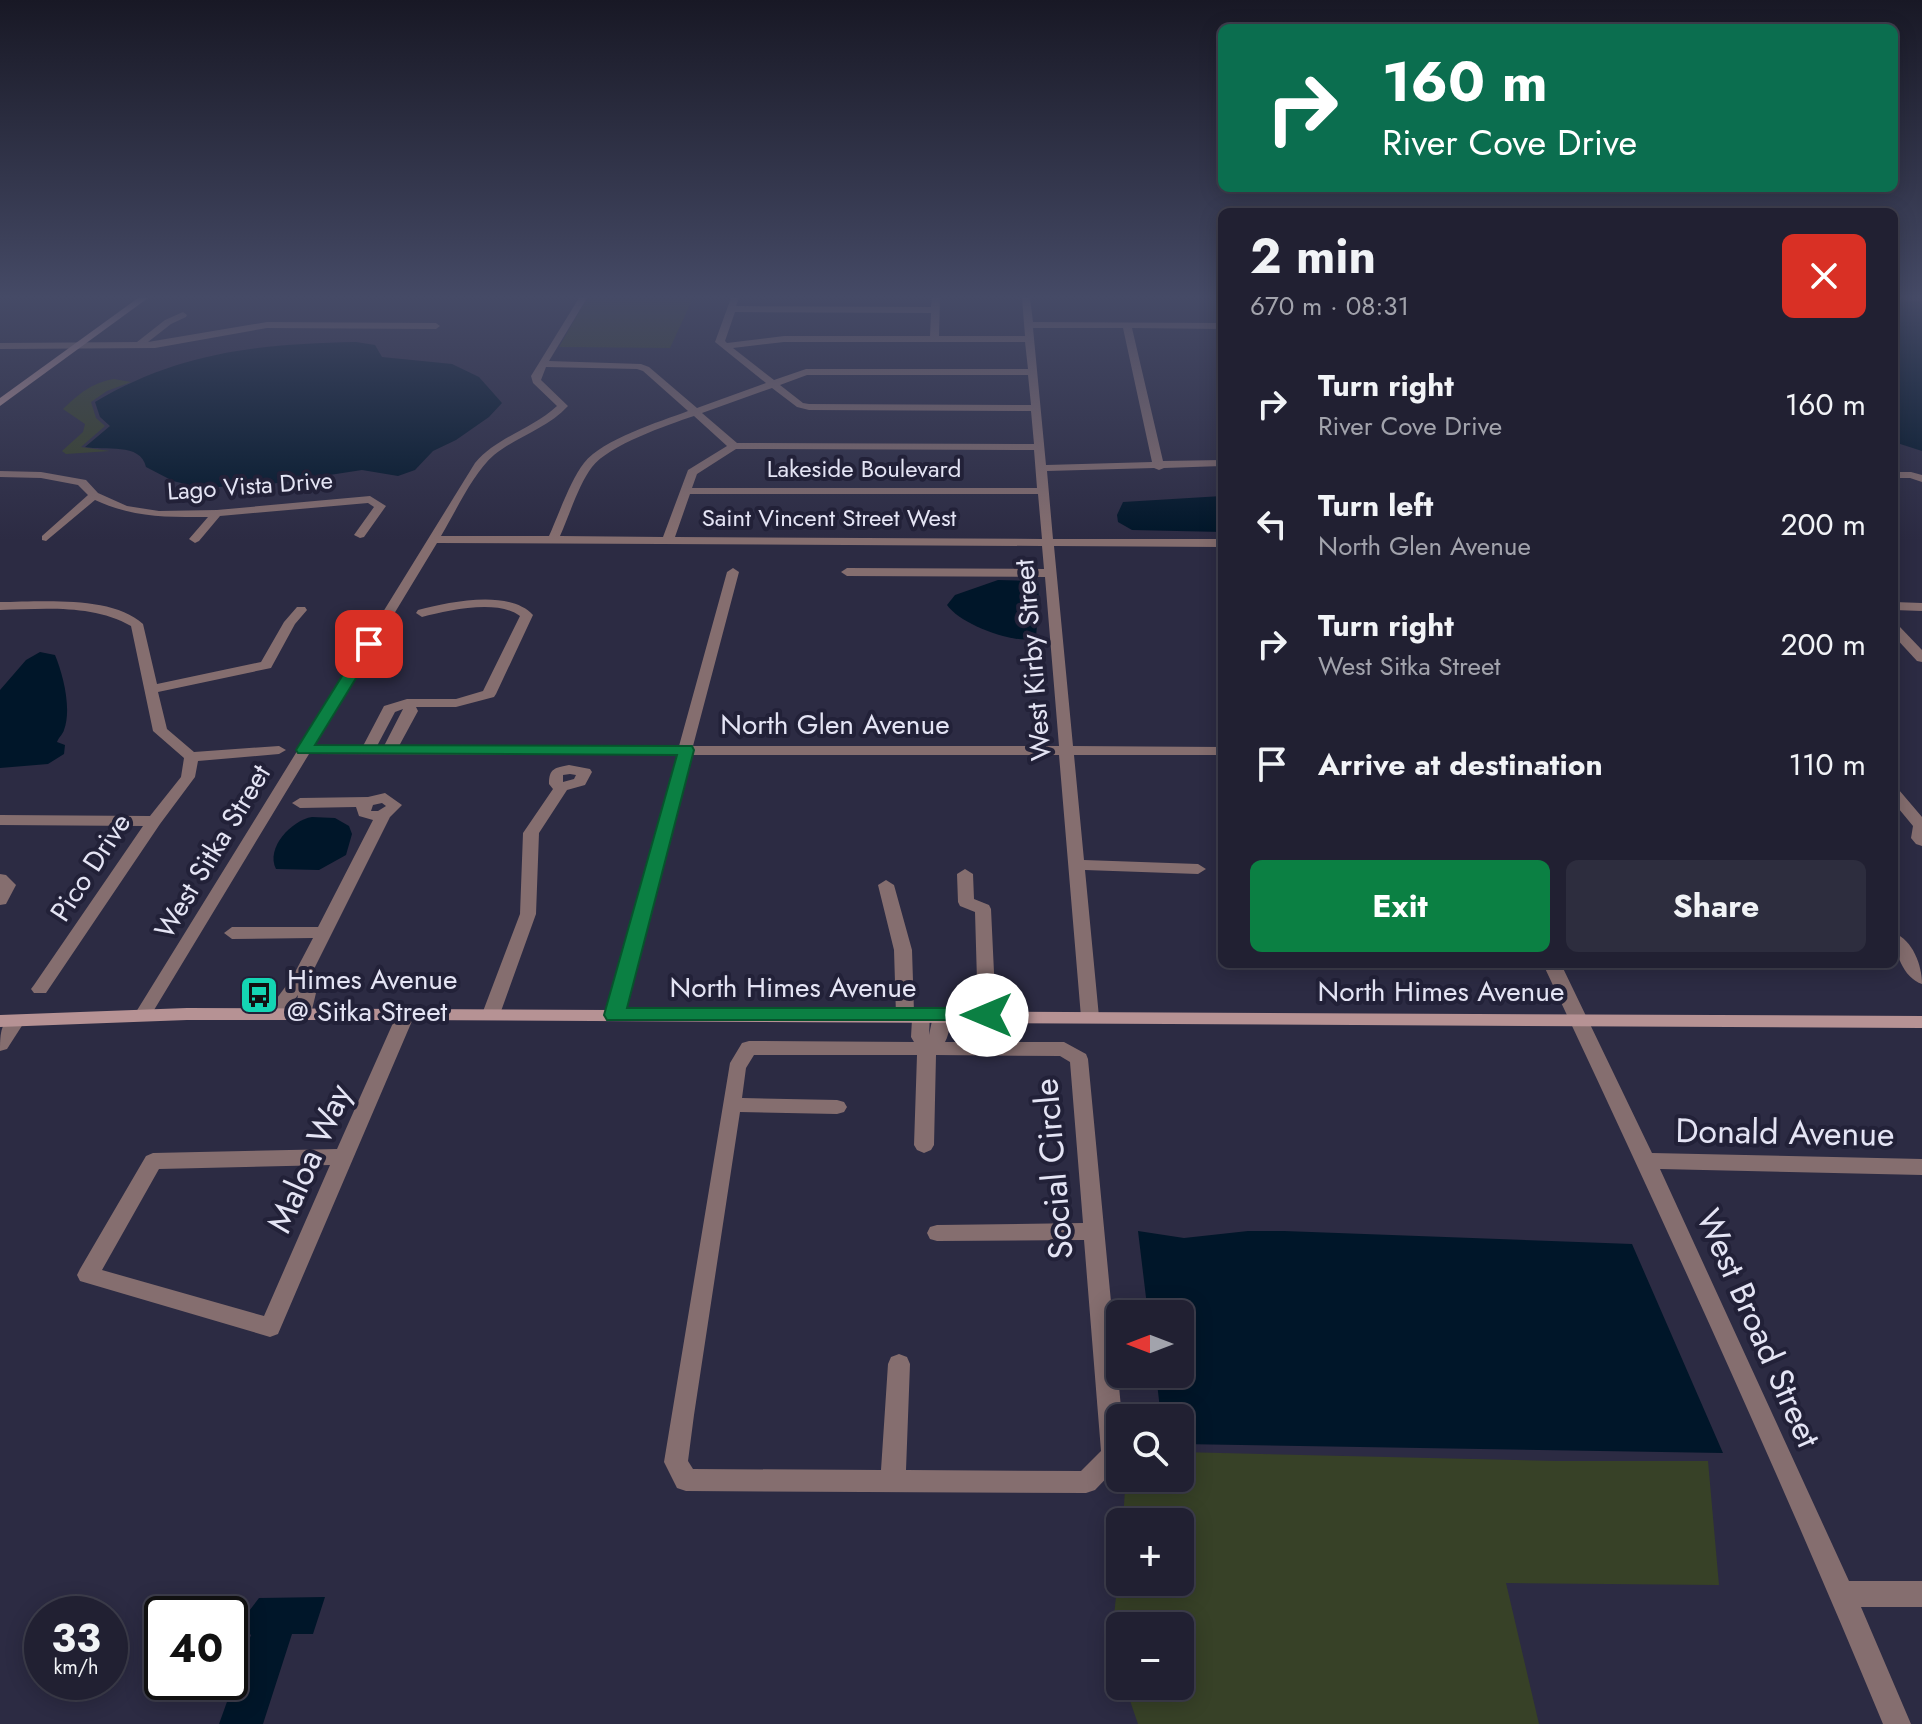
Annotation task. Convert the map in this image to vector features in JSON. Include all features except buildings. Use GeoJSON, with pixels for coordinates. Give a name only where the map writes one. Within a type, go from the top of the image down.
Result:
{"type":"FeatureCollection","features":[{"type":"Feature","properties":{"kind":"street"},"geometry":{"type":"LineString","coordinates":[[0,403],[4,393],[21,378]]}},
{"type":"Feature","properties":{"kind":"street"},"geometry":{"type":"LineString","coordinates":[[4,393],[26,378]]}},
{"type":"Feature","properties":{"kind":"street","name":"West Sitka Street"},"geometry":{"type":"LineString","coordinates":[[142,1016],[488,453],[563,406],[536,381],[537,378]]}},
{"type":"Feature","properties":{"kind":"street"},"geometry":{"type":"LineString","coordinates":[[657,378],[734,446]]}},
{"type":"Feature","properties":{"kind":"street"},"geometry":{"type":"LineString","coordinates":[[765,378],[800,405],[809,407],[1035,408]]}},
{"type":"Feature","properties":{"kind":"street"},"geometry":{"type":"LineString","coordinates":[[553,539],[591,460],[645,430],[794,378]]}},
{"type":"Feature","properties":{"kind":"street","name":"West Kirby Street"},"geometry":{"type":"LineString","coordinates":[[1033,378],[1090,1017]]}},
{"type":"Feature","properties":{"kind":"street"},"geometry":{"type":"LineString","coordinates":[[1139,378],[1159,467]]}},
{"type":"Feature","properties":{"kind":"street"},"geometry":{"type":"LineString","coordinates":[[668,539],[695,468],[734,446],[1039,447]]}},
{"type":"Feature","properties":{"kind":"street"},"geometry":{"type":"LineString","coordinates":[[1041,468],[1218,463]]}},
{"type":"Feature","properties":{"kind":"street","name":"Lago Vista Drive"},"geometry":{"type":"LineString","coordinates":[[0,474],[41,475],[82,482],[94,495],[124,509],[147,513],[217,513],[370,499],[380,506],[360,535]]}},
{"type":"Feature","properties":{"kind":"street","name":"Lakeside Boulevard"},"geometry":{"type":"LineString","coordinates":[[685,491],[1043,491]]}},
{"type":"Feature","properties":{"kind":"street"},"geometry":{"type":"LineString","coordinates":[[46,538],[94,495]]}},
{"type":"Feature","properties":{"kind":"street"},"geometry":{"type":"LineString","coordinates":[[195,539],[217,513]]}},
{"type":"Feature","properties":{"kind":"street","name":"Saint Vincent Street West"},"geometry":{"type":"LineString","coordinates":[[435,539],[1218,543]]}},
{"type":"Feature","properties":{"kind":"street"},"geometry":{"type":"LineString","coordinates":[[614,1015],[733,572]]}},
{"type":"Feature","properties":{"kind":"street"},"geometry":{"type":"LineString","coordinates":[[847,572],[1050,573]]}},
{"type":"Feature","properties":{"kind":"street"},"geometry":{"type":"LineString","coordinates":[[368,749],[389,709],[407,703],[456,703],[489,694],[527,615],[522,609],[508,605],[444,606],[422,613]]}},
{"type":"Feature","properties":{"kind":"street"},"geometry":{"type":"LineString","coordinates":[[0,606],[65,606],[126,616],[137,624],[160,731],[191,757],[279,750]]}},
{"type":"Feature","properties":{"kind":"street"},"geometry":{"type":"LineString","coordinates":[[1898,606],[1922,607]]}},
{"type":"Feature","properties":{"kind":"street"},"geometry":{"type":"LineString","coordinates":[[153,689],[266,665],[290,622],[301,610]]}},
{"type":"Feature","properties":{"kind":"street"},"geometry":{"type":"LineString","coordinates":[[1898,633],[1922,658]]}},
{"type":"Feature","properties":{"kind":"street"},"geometry":{"type":"LineString","coordinates":[[389,750],[411,711],[407,703]]}},
{"type":"Feature","properties":{"kind":"street","name":"North Glen Avenue"},"geometry":{"type":"LineString","coordinates":[[304,750],[1218,751]]}},
{"type":"Feature","properties":{"kind":"street"},"geometry":{"type":"LineString","coordinates":[[154,821],[188,777],[191,757]]}},
{"type":"Feature","properties":{"kind":"street"},"geometry":{"type":"LineString","coordinates":[[491,1014],[528,914],[531,833],[562,787]]}},
{"type":"Feature","properties":{"kind":"street"},"geometry":{"type":"LineString","coordinates":[[1898,798],[1921,826],[1919,838],[1922,841]]}},
{"type":"Feature","properties":{"kind":"street"},"geometry":{"type":"LineString","coordinates":[[274,1014],[299,981],[384,814],[374,816],[364,813],[363,807],[368,802],[300,803]]}},
{"type":"Feature","properties":{"kind":"street","name":"Pico Drive"},"geometry":{"type":"LineString","coordinates":[[0,820],[154,821]]}},
{"type":"Feature","properties":{"kind":"street","name":"Pico Drive"},"geometry":{"type":"LineString","coordinates":[[40,989],[154,821]]}},
{"type":"Feature","properties":{"kind":"street"},"geometry":{"type":"LineString","coordinates":[[1078,865],[1198,869]]}},
{"type":"Feature","properties":{"kind":"street"},"geometry":{"type":"LineString","coordinates":[[965,874],[966,902],[983,909],[987,1015]]}},
{"type":"Feature","properties":{"kind":"street"},"geometry":{"type":"LineString","coordinates":[[0,879],[8,885],[0,900]]}},
{"type":"Feature","properties":{"kind":"street"},"geometry":{"type":"LineString","coordinates":[[886,885],[922,1015],[939,1037],[927,1048],[924,1145]]}},
{"type":"Feature","properties":{"kind":"street"},"geometry":{"type":"LineString","coordinates":[[232,933],[322,932]]}},
{"type":"Feature","properties":{"kind":"street"},"geometry":{"type":"LineString","coordinates":[[1898,945],[1922,978]]}},
{"type":"Feature","properties":{"kind":"street","name":"West Broad Street"},"geometry":{"type":"LineString","coordinates":[[1554,968],[1646,1161],[1842,1594],[1897,1724]]}},
{"type":"Feature","properties":{"kind":"street"},"geometry":{"type":"LineString","coordinates":[[299,981],[307,993],[304,1014]]}},
{"type":"Feature","properties":{"kind":"street","name":"North Himes Avenue"},"geometry":{"type":"LineString","coordinates":[[8,1021],[274,1014],[491,1014],[1922,1022]]}},
{"type":"Feature","properties":{"kind":"street","name":"Maloa Way"},"geometry":{"type":"LineString","coordinates":[[344,1157],[153,1161],[88,1275],[270,1327],[344,1157],[406,1014]]}},
{"type":"Feature","properties":{"kind":"street"},"geometry":{"type":"LineString","coordinates":[[0,1044],[8,1021]]}},
{"type":"Feature","properties":{"kind":"street","name":"Social Circle"},"geometry":{"type":"LineString","coordinates":[[749,1048],[1064,1049],[1079,1059],[1113,1455],[1086,1482],[686,1480],[676,1462],[733,1105],[737,1068],[749,1048]]}},
{"type":"Feature","properties":{"kind":"street"},"geometry":{"type":"LineString","coordinates":[[733,1105],[837,1107]]}},
{"type":"Feature","properties":{"kind":"street","name":"Donald Avenue"},"geometry":{"type":"LineString","coordinates":[[1646,1161],[1922,1167]]}},
{"type":"Feature","properties":{"kind":"street"},"geometry":{"type":"LineString","coordinates":[[937,1233],[1093,1231]]}},
{"type":"Feature","properties":{"kind":"street"},"geometry":{"type":"LineString","coordinates":[[893,1480],[899,1364]]}},
{"type":"Feature","properties":{"kind":"street"},"geometry":{"type":"LineString","coordinates":[[1842,1594],[1922,1594]]}},
{"type":"Feature","properties":{"kind":"green space"},"geometry":{"type":"Polygon","coordinates":[[[114,379],[131,382],[107,391],[91,402],[96,418],[105,426],[81,447],[110,451],[66,454],[62,451],[83,432],[85,424],[63,409],[86,390],[114,379]]]}},
{"type":"Feature","properties":{"kind":"green space"},"geometry":{"type":"Polygon","coordinates":[[[1194,1452],[1557,1461],[1708,1461],[1719,1585],[1506,1583],[1539,1724],[1138,1724],[1130,1700],[1194,1700],[1194,1612],[1114,1612],[1116,1596],[1194,1596],[1194,1508],[1124,1508],[1125,1492],[1194,1492],[1194,1452]]]}},
{"type":"Feature","properties":{"kind":"water"},"geometry":{"type":"Polygon","coordinates":[[[142,378],[480,378],[502,403],[489,417],[456,440],[433,451],[415,470],[398,476],[362,470],[271,484],[202,488],[173,481],[146,467],[143,459],[130,451],[85,447],[110,426],[100,417],[95,402],[142,378]]]}},
{"type":"Feature","properties":{"kind":"water"},"geometry":{"type":"Polygon","coordinates":[[[1898,378],[1922,378],[1922,451],[1898,443],[1898,378]]]}},
{"type":"Feature","properties":{"kind":"water"},"geometry":{"type":"Polygon","coordinates":[[[1218,496],[1218,532],[1132,530],[1118,522],[1117,515],[1123,502],[1218,496]]]}},
{"type":"Feature","properties":{"kind":"water"},"geometry":{"type":"Polygon","coordinates":[[[998,580],[1036,581],[1039,597],[1036,638],[1015,638],[988,631],[963,619],[947,605],[955,595],[998,580]]]}},
{"type":"Feature","properties":{"kind":"water"},"geometry":{"type":"Polygon","coordinates":[[[40,652],[55,655],[63,682],[67,702],[66,722],[57,742],[65,745],[64,754],[48,764],[0,768],[0,690],[26,660],[40,652]]]}},
{"type":"Feature","properties":{"kind":"water"},"geometry":{"type":"Polygon","coordinates":[[[312,817],[335,818],[349,826],[352,834],[346,855],[319,870],[276,869],[274,852],[282,836],[296,823],[312,817]]]}},
{"type":"Feature","properties":{"kind":"water"},"geometry":{"type":"Polygon","coordinates":[[[1138,1231],[1184,1238],[1248,1231],[1284,1231],[1632,1244],[1723,1453],[1194,1444],[1194,1404],[1159,1404],[1158,1388],[1194,1388],[1194,1300],[1146,1300],[1138,1231]]]}},
{"type":"Feature","properties":{"kind":"water"},"geometry":{"type":"Polygon","coordinates":[[[325,1597],[313,1634],[292,1634],[263,1724],[219,1724],[228,1700],[248,1700],[248,1643],[251,1635],[248,1632],[248,1612],[259,1598],[325,1597]]]}},
{"type":"Feature","properties":{"kind":"place","name":"Himes Avenue @ Sitka Street"},"geometry":{"type":"Point","coordinates":[259,995]}},
{"type":"Feature","properties":{"kind":"route"},"geometry":{"type":"LineString","coordinates":[[369,644],[304,750],[686,750],[614,1015],[987,1015]]}}]}
